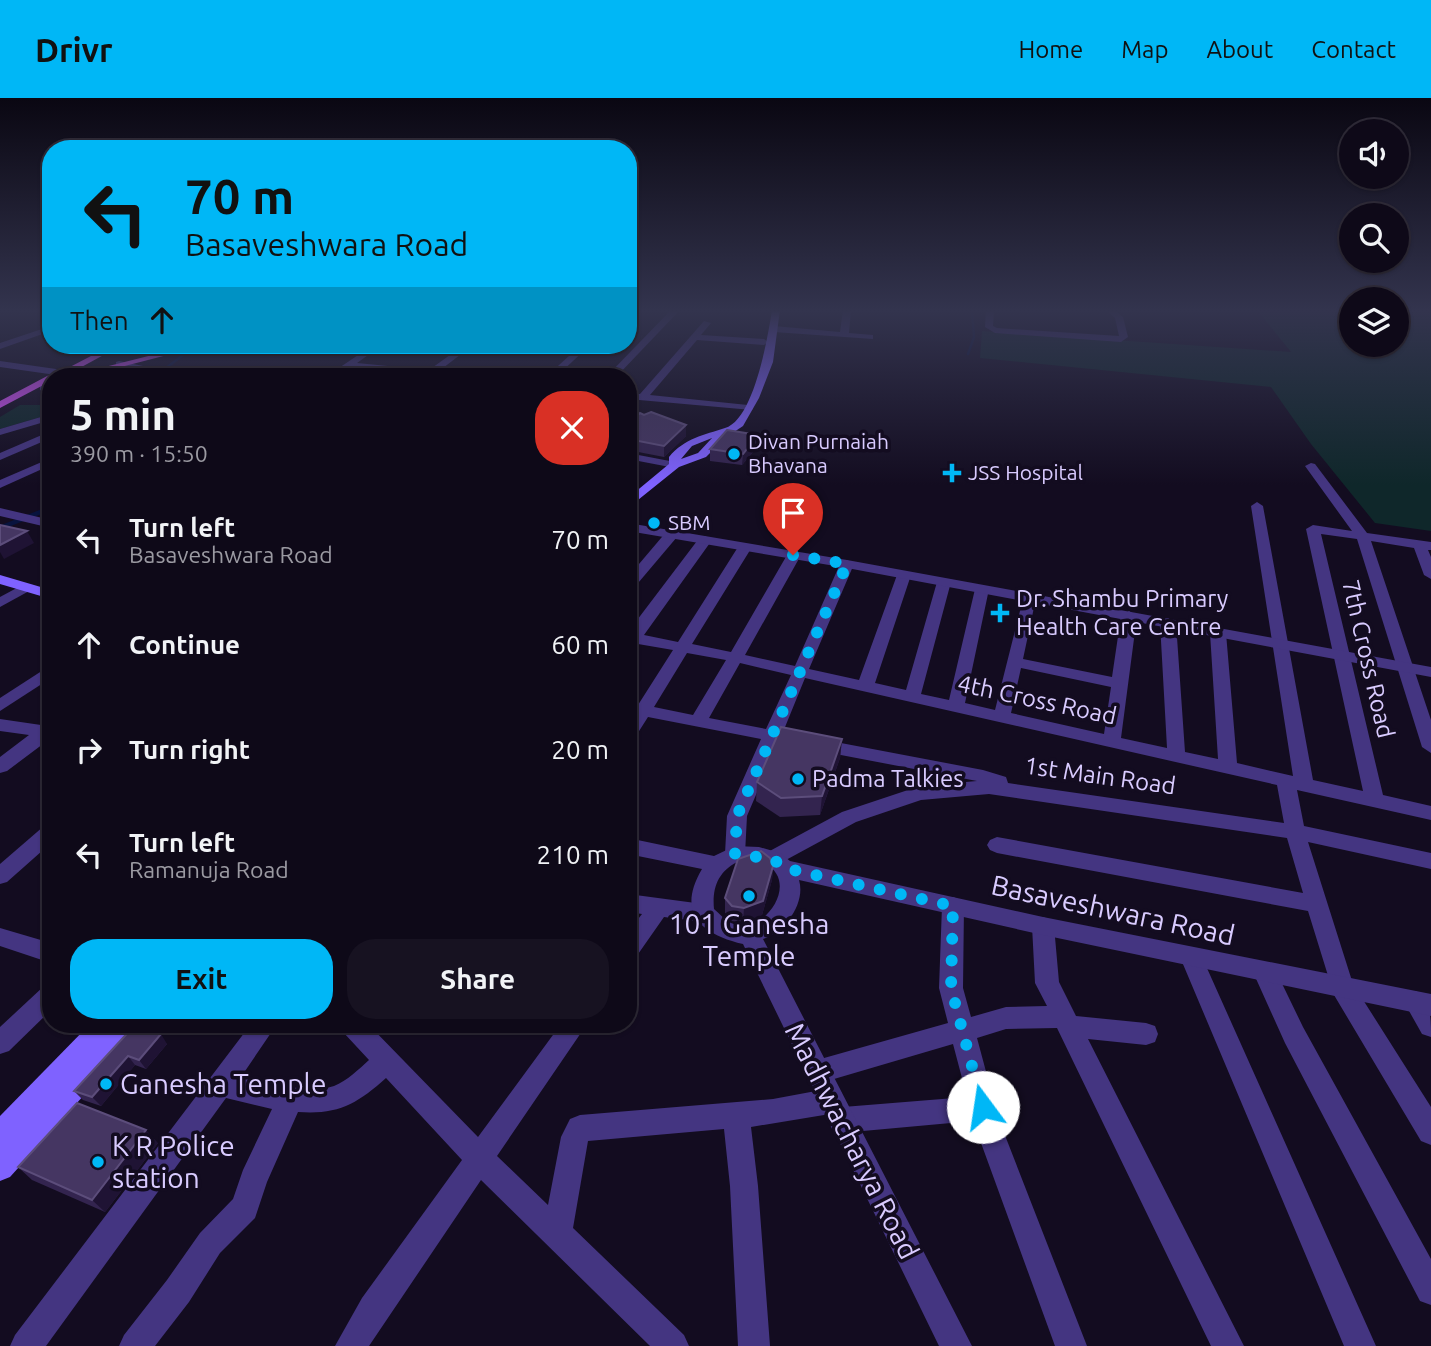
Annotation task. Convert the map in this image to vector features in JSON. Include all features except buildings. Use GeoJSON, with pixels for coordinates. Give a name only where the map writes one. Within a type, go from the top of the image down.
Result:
{"type":"FeatureCollection","features":[{"type":"Feature","properties":{"kind":"main road"},"geometry":{"type":"LineString","coordinates":[[637,497],[675,465],[702,455],[720,436],[739,424],[756,368]]}},
{"type":"Feature","properties":{"kind":"main road"},"geometry":{"type":"LineString","coordinates":[[675,465],[675,457],[688,444],[733,424],[765,368]]}},
{"type":"Feature","properties":{"kind":"main road"},"geometry":{"type":"LineString","coordinates":[[0,405],[42,385]]}},
{"type":"Feature","properties":{"kind":"main road"},"geometry":{"type":"LineString","coordinates":[[0,411],[42,386]]}},
{"type":"Feature","properties":{"kind":"main road"},"geometry":{"type":"LineString","coordinates":[[0,579],[42,592]]}},
{"type":"Feature","properties":{"kind":"main road"},"geometry":{"type":"LineString","coordinates":[[1,1132],[97,1033]]}},
{"type":"Feature","properties":{"kind":"main road"},"geometry":{"type":"LineString","coordinates":[[0,1167],[124,1033]]}},
{"type":"Feature","properties":{"kind":"street"},"geometry":{"type":"LineString","coordinates":[[13,368],[42,378]]}},
{"type":"Feature","properties":{"kind":"street"},"geometry":{"type":"LineString","coordinates":[[647,401],[672,368]]}},
{"type":"Feature","properties":{"kind":"street"},"geometry":{"type":"LineString","coordinates":[[0,376],[42,380]]}},
{"type":"Feature","properties":{"kind":"street"},"geometry":{"type":"LineString","coordinates":[[637,398],[745,407]]}},
{"type":"Feature","properties":{"kind":"street"},"geometry":{"type":"LineString","coordinates":[[0,432],[42,420]]}},
{"type":"Feature","properties":{"kind":"street"},"geometry":{"type":"LineString","coordinates":[[0,457],[42,438]]}},
{"type":"Feature","properties":{"kind":"street"},"geometry":{"type":"LineString","coordinates":[[637,458],[675,465]]}},
{"type":"Feature","properties":{"kind":"street"},"geometry":{"type":"LineString","coordinates":[[0,484],[42,465]]}},
{"type":"Feature","properties":{"kind":"street"},"geometry":{"type":"LineString","coordinates":[[1311,466],[1363,536],[1408,668],[1431,747]]}},
{"type":"Feature","properties":{"kind":"street"},"geometry":{"type":"LineString","coordinates":[[1257,506],[1295,782],[1295,832],[1342,988],[1431,1132]]}},
{"type":"Feature","properties":{"kind":"street"},"geometry":{"type":"LineString","coordinates":[[0,512],[42,522]]}},
{"type":"Feature","properties":{"kind":"street"},"geometry":{"type":"LineString","coordinates":[[637,528],[847,564],[1431,672]]}},
{"type":"Feature","properties":{"kind":"street","name":"7th Cross Road"},"geometry":{"type":"LineString","coordinates":[[1363,536],[1313,529],[1375,800]]}},
{"type":"Feature","properties":{"kind":"street"},"geometry":{"type":"LineString","coordinates":[[637,575],[672,534]]}},
{"type":"Feature","properties":{"kind":"street"},"geometry":{"type":"LineString","coordinates":[[1363,536],[1425,545],[1431,575]]}},
{"type":"Feature","properties":{"kind":"street"},"geometry":{"type":"LineString","coordinates":[[637,632],[705,540]]}},
{"type":"Feature","properties":{"kind":"street"},"geometry":{"type":"LineString","coordinates":[[637,708],[682,649],[746,547]]}},
{"type":"Feature","properties":{"kind":"street"},"geometry":{"type":"LineString","coordinates":[[698,722],[793,555]]}},
{"type":"Feature","properties":{"kind":"street"},"geometry":{"type":"LineString","coordinates":[[637,847],[726,859],[779,863],[790,880],[781,917],[766,930],[750,935],[729,933],[714,926],[703,913],[701,903],[706,879],[726,859],[737,816],[847,564]]}},
{"type":"Feature","properties":{"kind":"street"},"geometry":{"type":"LineString","coordinates":[[865,687],[904,575]]}},
{"type":"Feature","properties":{"kind":"street"},"geometry":{"type":"LineString","coordinates":[[912,697],[944,582]]}},
{"type":"Feature","properties":{"kind":"street"},"geometry":{"type":"LineString","coordinates":[[0,603],[26,587]]}},
{"type":"Feature","properties":{"kind":"street"},"geometry":{"type":"LineString","coordinates":[[956,707],[982,589]]}},
{"type":"Feature","properties":{"kind":"street"},"geometry":{"type":"LineString","coordinates":[[1002,717],[1029,598]]}},
{"type":"Feature","properties":{"kind":"street"},"geometry":{"type":"LineString","coordinates":[[1112,741],[1129,616]]}},
{"type":"Feature","properties":{"kind":"street"},"geometry":{"type":"LineString","coordinates":[[1168,624],[1175,755]]}},
{"type":"Feature","properties":{"kind":"street"},"geometry":{"type":"LineString","coordinates":[[1218,632],[1228,767]]}},
{"type":"Feature","properties":{"kind":"street","name":"4th Cross Road"},"geometry":{"type":"LineString","coordinates":[[637,642],[734,657],[1431,813]]}},
{"type":"Feature","properties":{"kind":"street"},"geometry":{"type":"LineString","coordinates":[[1014,662],[1120,684]]}},
{"type":"Feature","properties":{"kind":"street"},"geometry":{"type":"LineString","coordinates":[[0,706],[42,676]]}},
{"type":"Feature","properties":{"kind":"street"},"geometry":{"type":"LineString","coordinates":[[637,709],[983,776],[1026,792]]}},
{"type":"Feature","properties":{"kind":"street"},"geometry":{"type":"LineString","coordinates":[[0,725],[42,729]]}},
{"type":"Feature","properties":{"kind":"street"},"geometry":{"type":"LineString","coordinates":[[0,766],[42,734]]}},
{"type":"Feature","properties":{"kind":"street","name":"1st Main Road"},"geometry":{"type":"LineString","coordinates":[[779,863],[849,817],[920,793],[989,787],[1295,832],[1431,861]]}},
{"type":"Feature","properties":{"kind":"street"},"geometry":{"type":"LineString","coordinates":[[0,876],[42,839]]}},
{"type":"Feature","properties":{"kind":"street"},"geometry":{"type":"LineString","coordinates":[[997,845],[1317,904]]}},
{"type":"Feature","properties":{"kind":"street","name":"Basaveshwara Road"},"geometry":{"type":"LineString","coordinates":[[779,863],[1043,926],[1423,1004]]}},
{"type":"Feature","properties":{"kind":"street"},"geometry":{"type":"LineString","coordinates":[[637,904],[703,913]]}},
{"type":"Feature","properties":{"kind":"street"},"geometry":{"type":"LineString","coordinates":[[953,906],[951,988],[983,1107],[1071,1346]]}},
{"type":"Feature","properties":{"kind":"street"},"geometry":{"type":"LineString","coordinates":[[637,938],[659,907]]}},
{"type":"Feature","properties":{"kind":"street"},"geometry":{"type":"LineString","coordinates":[[1043,926],[1048,983],[1228,1346]]}},
{"type":"Feature","properties":{"kind":"street","name":"Madhwacharya Road"},"geometry":{"type":"LineString","coordinates":[[750,935],[956,1346]]}},
{"type":"Feature","properties":{"kind":"street"},"geometry":{"type":"LineString","coordinates":[[0,937],[42,950]]}},
{"type":"Feature","properties":{"kind":"street"},"geometry":{"type":"LineString","coordinates":[[1191,957],[1360,1346]]}},
{"type":"Feature","properties":{"kind":"street"},"geometry":{"type":"LineString","coordinates":[[1265,972],[1294,1035],[1431,1290]]}},
{"type":"Feature","properties":{"kind":"street"},"geometry":{"type":"LineString","coordinates":[[0,1043],[42,1003]]}},
{"type":"Feature","properties":{"kind":"street"},"geometry":{"type":"LineString","coordinates":[[1423,1004],[1431,1026]]}},
{"type":"Feature","properties":{"kind":"street"},"geometry":{"type":"LineString","coordinates":[[817,1072],[963,1028],[1006,1018],[1066,1022],[1146,1034]]}},
{"type":"Feature","properties":{"kind":"street"},"geometry":{"type":"LineString","coordinates":[[26,1346],[258,1033]]}},
{"type":"Feature","properties":{"kind":"street"},"geometry":{"type":"LineString","coordinates":[[361,1033],[479,1158],[667,1344]]}},
{"type":"Feature","properties":{"kind":"street"},"geometry":{"type":"LineString","coordinates":[[351,1346],[373,1309],[569,1033]]}},
{"type":"Feature","properties":{"kind":"street"},"geometry":{"type":"LineString","coordinates":[[220,1084],[233,1089],[291,1098],[332,1100],[358,1087],[387,1060]]}},
{"type":"Feature","properties":{"kind":"street"},"geometry":{"type":"LineString","coordinates":[[135,1346],[178,1291],[210,1243],[245,1208],[253,1180],[291,1098]]}},
{"type":"Feature","properties":{"kind":"street"},"geometry":{"type":"LineString","coordinates":[[557,1233],[575,1138],[580,1128],[773,1112],[941,1114],[983,1107]]}},
{"type":"Feature","properties":{"kind":"street"},"geometry":{"type":"LineString","coordinates":[[736,1115],[744,1186],[754,1346]]}},
{"type":"Feature","properties":{"kind":"green space"},"geometry":{"type":"Polygon","coordinates":[[[1083,368],[1431,368],[1431,531],[1375,523],[1311,444],[1271,387],[1083,368]]]}},
{"type":"Feature","properties":{"kind":"green space"},"geometry":{"type":"Polygon","coordinates":[[[20,405],[42,405],[42,417],[0,429],[0,417],[20,405]]]}},
{"type":"Feature","properties":{"kind":"waterway"},"geometry":{"type":"LineString","coordinates":[[0,528],[42,511]]}},
{"type":"Feature","properties":{"kind":"waterway"},"geometry":{"type":"LineString","coordinates":[[38,513],[42,511]]}},
{"type":"Feature","properties":{"kind":"place","name":"Divan Purnaiah Bhavana"},"geometry":{"type":"Point","coordinates":[734,454]}},
{"type":"Feature","properties":{"kind":"place","name":"JSS Hospital"},"geometry":{"type":"Point","coordinates":[952,473]}},
{"type":"Feature","properties":{"kind":"place","name":"SBM"},"geometry":{"type":"Point","coordinates":[654,523]}},
{"type":"Feature","properties":{"kind":"place","name":"Dr. Shambu Primary Health Care Centre"},"geometry":{"type":"Point","coordinates":[1000,613]}},
{"type":"Feature","properties":{"kind":"place","name":"Padma Talkies"},"geometry":{"type":"Point","coordinates":[798,779]}},
{"type":"Feature","properties":{"kind":"place","name":"101 Ganesha Temple"},"geometry":{"type":"Point","coordinates":[749,896]}},
{"type":"Feature","properties":{"kind":"place","name":"Ganesha Temple"},"geometry":{"type":"Point","coordinates":[106,1084]}},
{"type":"Feature","properties":{"kind":"place","name":"K R Police station"},"geometry":{"type":"Point","coordinates":[98,1162]}},
{"type":"Feature","properties":{"kind":"route"},"geometry":{"type":"LineString","coordinates":[[793,555],[847,564],[737,816],[735,854],[773,859],[784,868],[953,906],[950,941],[951,988],[983,1107]]}}]}
